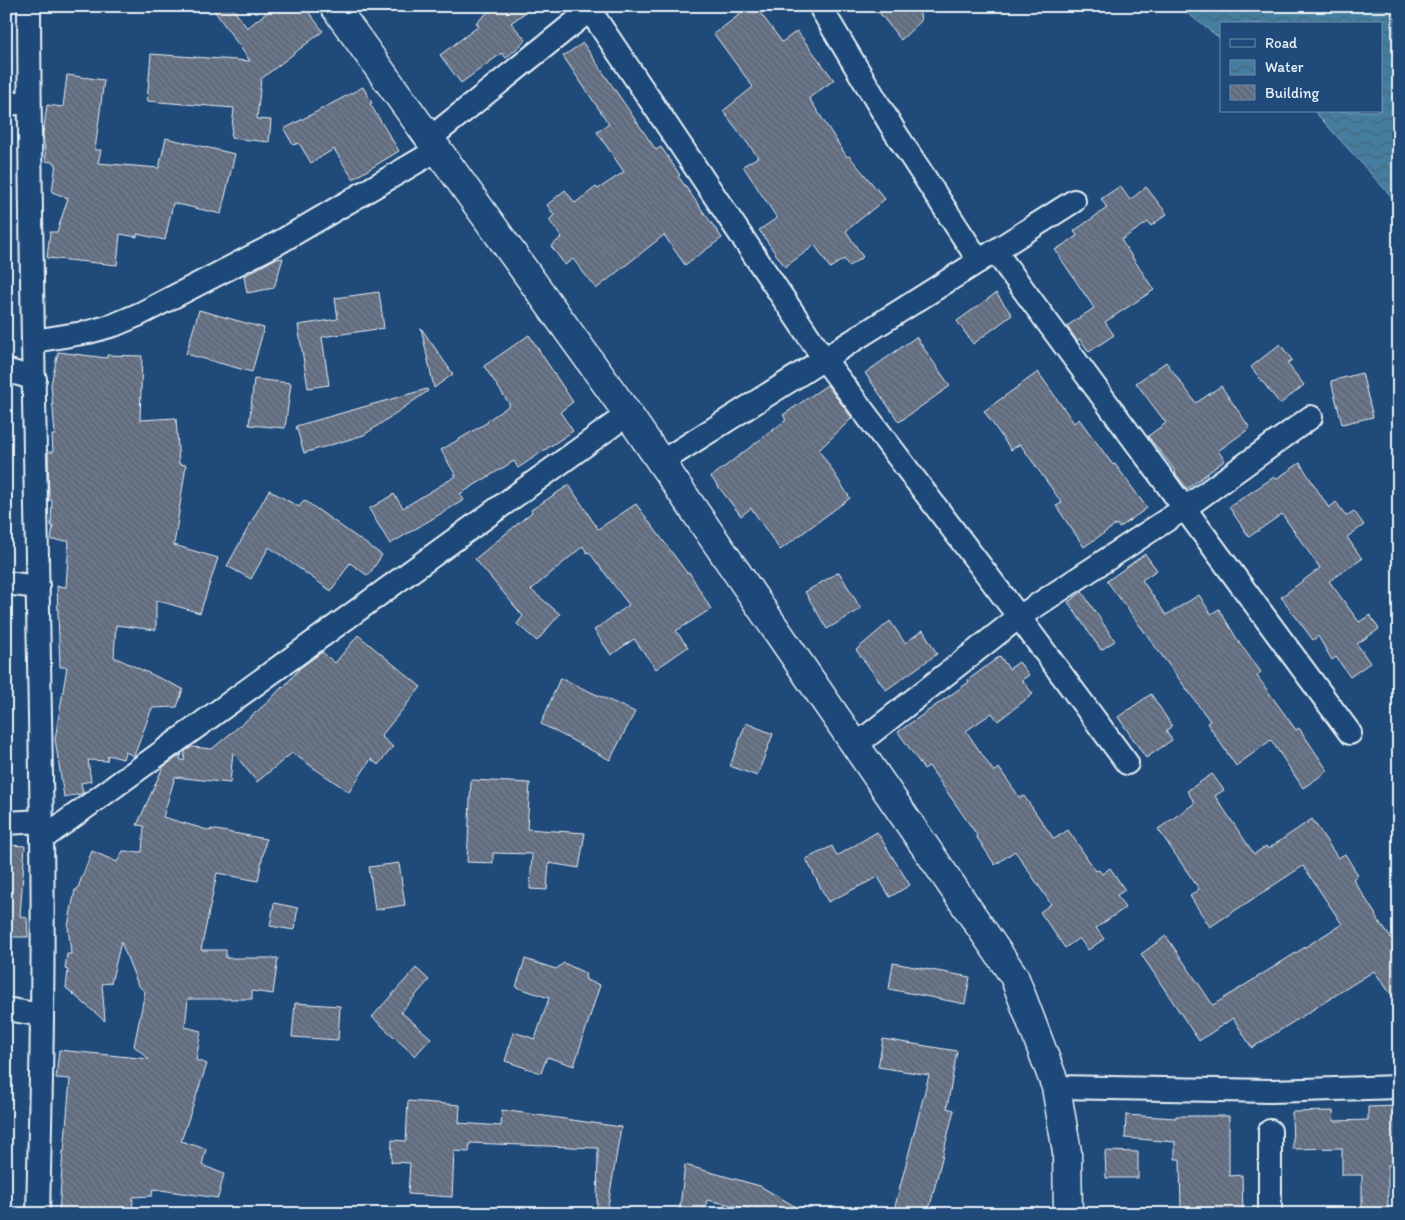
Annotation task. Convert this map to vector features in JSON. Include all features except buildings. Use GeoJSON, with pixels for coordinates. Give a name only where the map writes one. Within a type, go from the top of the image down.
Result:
{"type":"FeatureCollection","features":[{"type":"Feature","properties":{"kind":"street"},"geometry":{"type":"LineString","coordinates":[[29,6],[30,203],[35,379],[42,830],[42,1015],[38,1214]]}},
{"type":"Feature","properties":{"kind":"street"},"geometry":{"type":"LineString","coordinates":[[334,6],[628,414],[1014,976],[1056,1087],[1067,1152],[1068,1214]]}},
{"type":"Feature","properties":{"kind":"street"},"geometry":{"type":"LineString","coordinates":[[34,341],[89,332],[114,325],[140,314],[278,243],[433,145],[588,8],[824,359],[1127,763]]}},
{"type":"Feature","properties":{"kind":"street"},"geometry":{"type":"LineString","coordinates":[[822,10],[895,132],[988,256],[1185,508],[1350,732]]}},
{"type":"Feature","properties":{"kind":"street"},"geometry":{"type":"LineString","coordinates":[[6,104],[30,102]]}},
{"type":"Feature","properties":{"kind":"street"},"geometry":{"type":"LineString","coordinates":[[661,462],[1074,201]]}},
{"type":"Feature","properties":{"kind":"street"},"geometry":{"type":"LineString","coordinates":[[6,370],[35,379]]}},
{"type":"Feature","properties":{"kind":"street"},"geometry":{"type":"LineString","coordinates":[[6,824],[42,830],[628,414]]}},
{"type":"Feature","properties":{"kind":"street"},"geometry":{"type":"LineString","coordinates":[[856,746],[1019,617],[1185,508],[1311,417]]}},
{"type":"Feature","properties":{"kind":"street"},"geometry":{"type":"LineString","coordinates":[[6,583],[38,588]]}},
{"type":"Feature","properties":{"kind":"street"},"geometry":{"type":"LineString","coordinates":[[6,1009],[42,1015]]}},
{"type":"Feature","properties":{"kind":"street"},"geometry":{"type":"LineString","coordinates":[[1056,1087],[1271,1090],[1399,1087]]}},
{"type":"Feature","properties":{"kind":"street"},"geometry":{"type":"LineString","coordinates":[[1270,1131],[1270,1214]]}},
{"type":"Feature","properties":{"kind":"water"},"geometry":{"type":"Polygon","coordinates":[[[1178,6],[1385,6],[1399,23],[1399,205],[1315,112],[1382,112],[1382,22],[1220,22],[1220,38],[1178,6]]]}}]}
